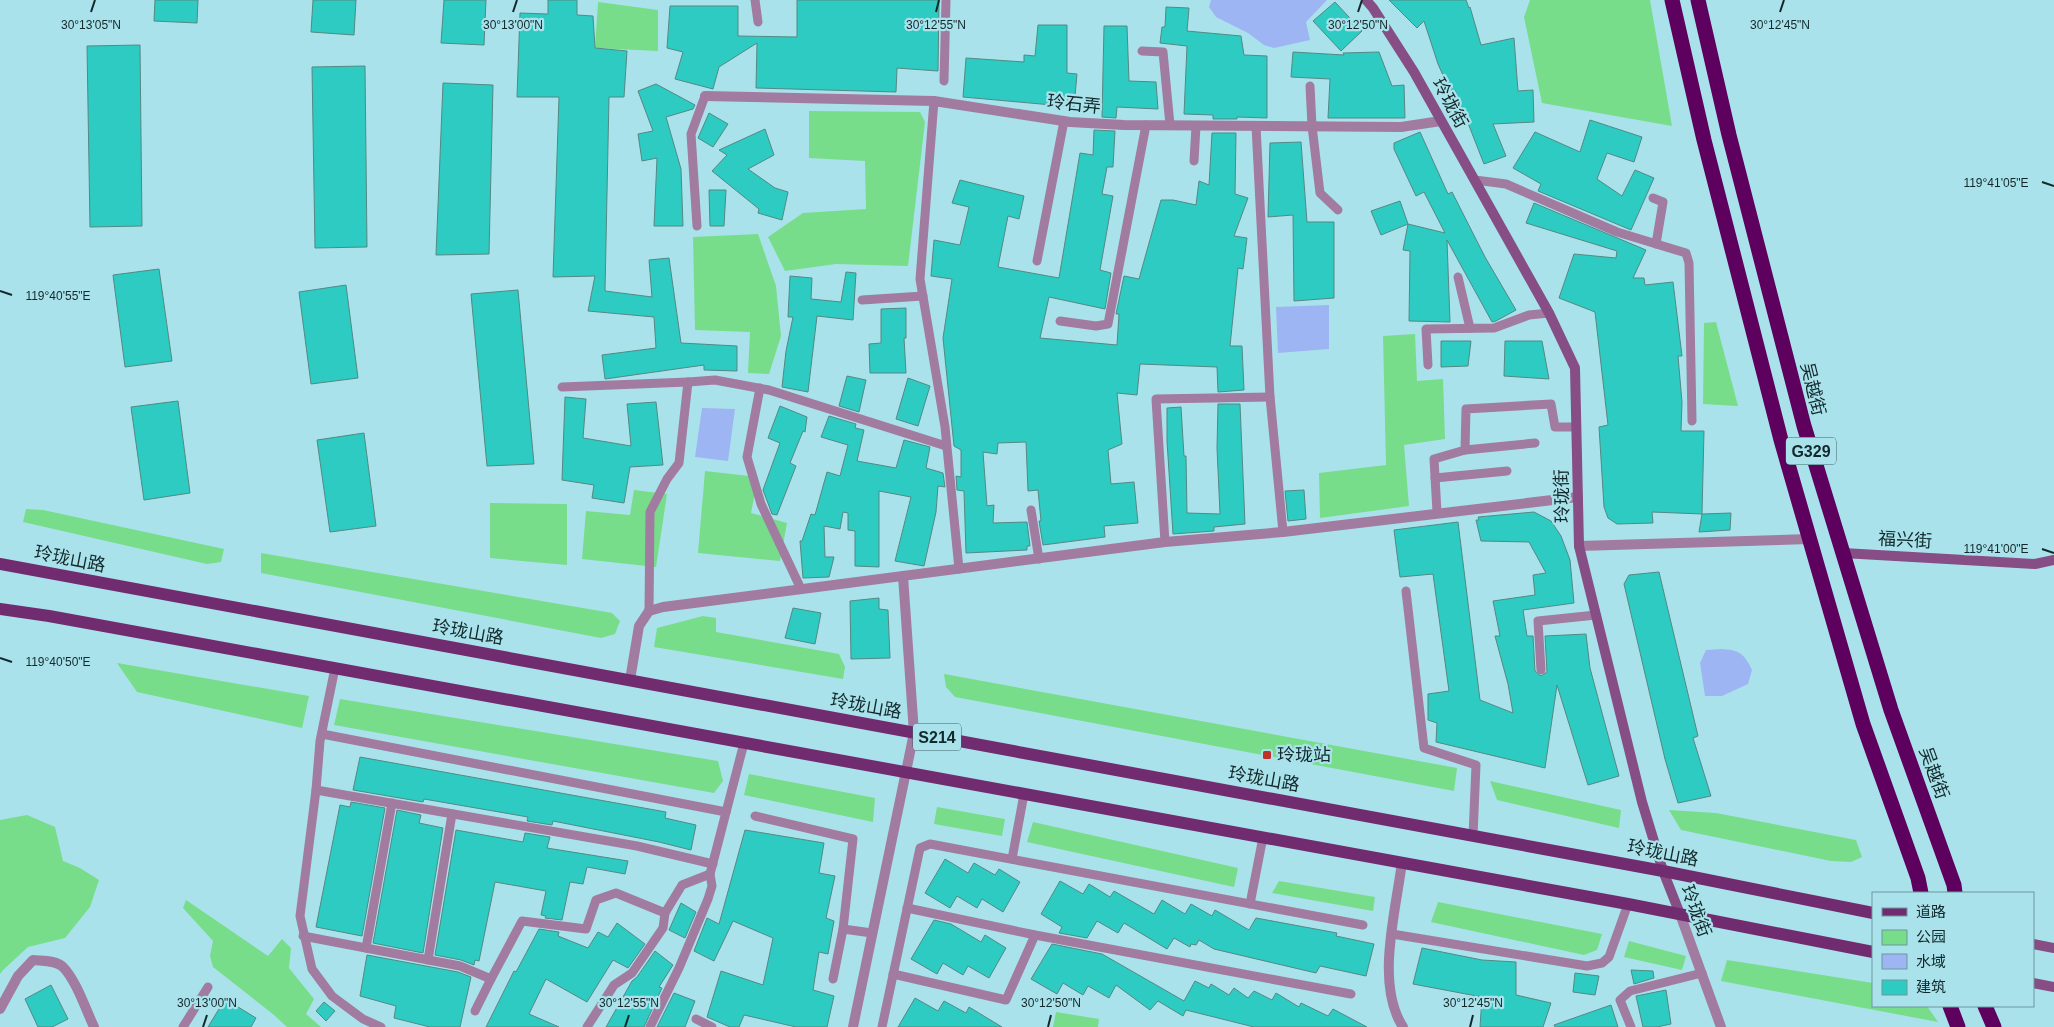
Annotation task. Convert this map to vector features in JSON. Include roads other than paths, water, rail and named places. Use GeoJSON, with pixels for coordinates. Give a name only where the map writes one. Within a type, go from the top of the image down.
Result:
{"type":"FeatureCollection","features":[{"type":"Feature","properties":{"kind":"highway","name":"G329"},"geometry":{"type":"LineString","coordinates":[[1672,0],[1712,169],[1781,440],[1863,724],[1918,878],[1921,892]]}},
{"type":"Feature","properties":{"kind":"highway","name":"吴越街"},"geometry":{"type":"LineString","coordinates":[[1698,0],[1729,135],[1804,426],[1891,710],[1955,892]]}},
{"type":"Feature","properties":{"kind":"highway"},"geometry":{"type":"LineString","coordinates":[[1950,1007],[1958,1027]]}},
{"type":"Feature","properties":{"kind":"highway"},"geometry":{"type":"LineString","coordinates":[[1986,1007],[1994,1027]]}},
{"type":"Feature","properties":{"kind":"main road","name":"玲珑山路"},"geometry":{"type":"LineString","coordinates":[[0,564],[1663,871],[1872,913]]}},
{"type":"Feature","properties":{"kind":"main road","name":"S214"},"geometry":{"type":"LineString","coordinates":[[0,609],[59,618],[1402,862],[1872,952]]}},
{"type":"Feature","properties":{"kind":"street","name":"玲珑街"},"geometry":{"type":"LineString","coordinates":[[1366,0],[1404,56],[1475,180],[1549,313],[1575,368],[1579,546],[1642,802],[1663,871],[1721,1027]]}},
{"type":"Feature","properties":{"kind":"street","name":"玲石弄"},"geometry":{"type":"LineString","coordinates":[[705,96],[934,101],[1064,121],[1146,125],[1401,127],[1441,121]]}},
{"type":"Feature","properties":{"kind":"street"},"geometry":{"type":"LineString","coordinates":[[630,680],[639,626],[649,611],[663,607],[1165,542],[1283,532],[1437,512],[1578,497]]}},
{"type":"Feature","properties":{"kind":"street"},"geometry":{"type":"LineString","coordinates":[[1579,546],[1810,539]]}},
{"type":"Feature","properties":{"kind":"street","name":"福兴街"},"geometry":{"type":"LineString","coordinates":[[1843,553],[2035,564],[2054,560]]}},
{"type":"Feature","properties":{"kind":"street"},"geometry":{"type":"LineString","coordinates":[[853,1027],[914,732],[904,576]]}},
{"type":"Feature","properties":{"kind":"street"},"geometry":{"type":"LineString","coordinates":[[1402,862],[1390,948],[1389,990],[1403,1027]]}},
{"type":"Feature","properties":{"kind":"street"},"geometry":{"type":"LineString","coordinates":[[2034,944],[2054,948]]}},
{"type":"Feature","properties":{"kind":"street"},"geometry":{"type":"LineString","coordinates":[[0,1009],[18,976],[33,960],[49,961],[62,966],[72,980],[94,1027]]}},
{"type":"Feature","properties":{"kind":"street"},"geometry":{"type":"LineString","coordinates":[[2034,983],[2054,987]]}},
{"type":"Feature","properties":{"kind":"lane"},"geometry":{"type":"LineString","coordinates":[[755,0],[758,22]]}},
{"type":"Feature","properties":{"kind":"lane"},"geometry":{"type":"LineString","coordinates":[[944,81],[946,0]]}},
{"type":"Feature","properties":{"kind":"lane"},"geometry":{"type":"LineString","coordinates":[[1142,51],[1162,52],[1170,125]]}},
{"type":"Feature","properties":{"kind":"lane"},"geometry":{"type":"LineString","coordinates":[[1310,86],[1312,126],[1320,192],[1338,210]]}},
{"type":"Feature","properties":{"kind":"lane"},"geometry":{"type":"LineString","coordinates":[[697,226],[691,134],[705,96]]}},
{"type":"Feature","properties":{"kind":"lane"},"geometry":{"type":"LineString","coordinates":[[934,101],[920,279],[946,446],[959,569]]}},
{"type":"Feature","properties":{"kind":"lane"},"geometry":{"type":"LineString","coordinates":[[1038,261],[1064,121]]}},
{"type":"Feature","properties":{"kind":"lane"},"geometry":{"type":"LineString","coordinates":[[1060,321],[1096,326],[1108,324],[1146,125]]}},
{"type":"Feature","properties":{"kind":"lane"},"geometry":{"type":"LineString","coordinates":[[1194,161],[1196,126]]}},
{"type":"Feature","properties":{"kind":"lane"},"geometry":{"type":"LineString","coordinates":[[1256,126],[1270,398],[1283,532]]}},
{"type":"Feature","properties":{"kind":"lane"},"geometry":{"type":"LineString","coordinates":[[1475,180],[1506,184],[1617,232],[1686,253],[1689,263],[1692,421]]}},
{"type":"Feature","properties":{"kind":"lane"},"geometry":{"type":"LineString","coordinates":[[1653,198],[1663,202],[1656,244]]}},
{"type":"Feature","properties":{"kind":"lane"},"geometry":{"type":"LineString","coordinates":[[1458,276],[1470,328]]}},
{"type":"Feature","properties":{"kind":"lane"},"geometry":{"type":"LineString","coordinates":[[862,300],[923,296]]}},
{"type":"Feature","properties":{"kind":"lane"},"geometry":{"type":"LineString","coordinates":[[1428,364],[1426,329],[1494,328],[1529,315],[1549,313]]}},
{"type":"Feature","properties":{"kind":"lane"},"geometry":{"type":"LineString","coordinates":[[562,387],[715,380],[760,388],[946,446]]}},
{"type":"Feature","properties":{"kind":"lane"},"geometry":{"type":"LineString","coordinates":[[649,611],[650,512],[667,479],[679,463],[688,382]]}},
{"type":"Feature","properties":{"kind":"lane"},"geometry":{"type":"LineString","coordinates":[[760,388],[747,457],[761,504],[801,589]]}},
{"type":"Feature","properties":{"kind":"lane"},"geometry":{"type":"LineString","coordinates":[[1165,542],[1156,399],[1270,398]]}},
{"type":"Feature","properties":{"kind":"lane"},"geometry":{"type":"LineString","coordinates":[[1465,450],[1466,409],[1551,404],[1555,427],[1576,427]]}},
{"type":"Feature","properties":{"kind":"lane"},"geometry":{"type":"LineString","coordinates":[[1437,512],[1434,459],[1465,450],[1536,443]]}},
{"type":"Feature","properties":{"kind":"lane"},"geometry":{"type":"LineString","coordinates":[[1435,478],[1507,471]]}},
{"type":"Feature","properties":{"kind":"lane"},"geometry":{"type":"LineString","coordinates":[[1031,510],[1039,559]]}},
{"type":"Feature","properties":{"kind":"lane"},"geometry":{"type":"LineString","coordinates":[[1406,591],[1424,748],[1476,765],[1474,836]]}},
{"type":"Feature","properties":{"kind":"lane"},"geometry":{"type":"LineString","coordinates":[[1541,670],[1538,621],[1596,615]]}},
{"type":"Feature","properties":{"kind":"lane"},"geometry":{"type":"LineString","coordinates":[[335,668],[322,734],[300,916],[312,969],[332,996],[363,1019],[381,1027]]}},
{"type":"Feature","properties":{"kind":"lane"},"geometry":{"type":"LineString","coordinates":[[322,734],[726,812]]}},
{"type":"Feature","properties":{"kind":"lane"},"geometry":{"type":"LineString","coordinates":[[650,1027],[680,968],[708,900],[712,886],[710,874],[712,864],[744,743]]}},
{"type":"Feature","properties":{"kind":"lane"},"geometry":{"type":"LineString","coordinates":[[316,790],[637,846],[712,864]]}},
{"type":"Feature","properties":{"kind":"lane"},"geometry":{"type":"LineString","coordinates":[[1012,859],[1024,794]]}},
{"type":"Feature","properties":{"kind":"lane"},"geometry":{"type":"LineString","coordinates":[[366,948],[392,803]]}},
{"type":"Feature","properties":{"kind":"lane"},"geometry":{"type":"LineString","coordinates":[[428,960],[452,814]]}},
{"type":"Feature","properties":{"kind":"lane"},"geometry":{"type":"LineString","coordinates":[[755,816],[853,838],[843,929],[833,979]]}},
{"type":"Feature","properties":{"kind":"lane"},"geometry":{"type":"LineString","coordinates":[[1250,904],[1263,837]]}},
{"type":"Feature","properties":{"kind":"lane"},"geometry":{"type":"LineString","coordinates":[[882,1027],[920,848],[930,844],[1363,925]]}},
{"type":"Feature","properties":{"kind":"lane"},"geometry":{"type":"LineString","coordinates":[[587,1027],[614,985],[632,973],[658,936],[663,928],[665,913],[682,885],[710,874]]}},
{"type":"Feature","properties":{"kind":"lane"},"geometry":{"type":"LineString","coordinates":[[475,1011],[522,922],[586,929],[596,900],[616,894],[665,913]]}},
{"type":"Feature","properties":{"kind":"lane"},"geometry":{"type":"LineString","coordinates":[[1392,934],[1588,966],[1602,963],[1609,957],[1628,904]]}},
{"type":"Feature","properties":{"kind":"lane"},"geometry":{"type":"LineString","coordinates":[[907,908],[1035,935],[1351,994]]}},
{"type":"Feature","properties":{"kind":"lane"},"geometry":{"type":"LineString","coordinates":[[843,929],[872,933]]}},
{"type":"Feature","properties":{"kind":"lane"},"geometry":{"type":"LineString","coordinates":[[893,974],[1006,1000],[1035,935]]}},
{"type":"Feature","properties":{"kind":"lane"},"geometry":{"type":"LineString","coordinates":[[303,936],[460,966],[491,979]]}},
{"type":"Feature","properties":{"kind":"lane"},"geometry":{"type":"LineString","coordinates":[[1631,1027],[1620,1000],[1630,991],[1702,974]]}},
{"type":"Feature","properties":{"kind":"lane"},"geometry":{"type":"LineString","coordinates":[[183,1027],[208,986]]}},
{"type":"Feature","properties":{"kind":"lane"},"geometry":{"type":"LineString","coordinates":[[696,1019],[712,1027]]}},
{"type":"Feature","properties":{"kind":"water"},"geometry":{"type":"Polygon","coordinates":[[[1211,0],[1327,0],[1306,22],[1310,40],[1274,48],[1264,45],[1248,33],[1216,17],[1209,7],[1211,0]]]}},
{"type":"Feature","properties":{"kind":"water"},"geometry":{"type":"Polygon","coordinates":[[[1329,305],[1329,349],[1278,353],[1276,307],[1329,305]]]}},
{"type":"Feature","properties":{"kind":"water"},"geometry":{"type":"Polygon","coordinates":[[[702,408],[735,409],[728,461],[695,457],[702,408]]]}},
{"type":"Feature","properties":{"kind":"water"},"geometry":{"type":"Polygon","coordinates":[[[1706,650],[1732,650],[1743,656],[1752,670],[1748,684],[1722,696],[1705,696],[1700,663],[1706,650]]]}},
{"type":"Feature","properties":{"kind":"place","name":"玲珑站"},"geometry":{"type":"Point","coordinates":[1267,755]}}]}
